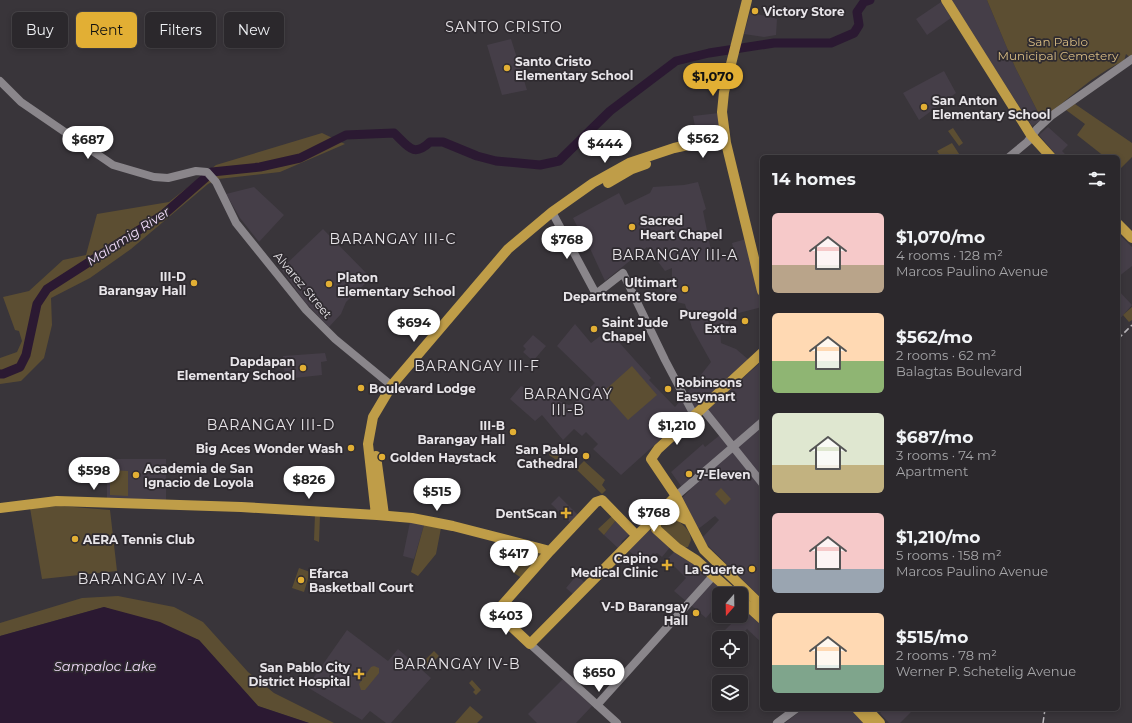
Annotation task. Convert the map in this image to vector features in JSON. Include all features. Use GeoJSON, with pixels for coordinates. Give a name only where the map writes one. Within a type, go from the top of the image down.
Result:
{"type":"FeatureCollection","features":[{"type":"Feature","properties":{"kind":"main road"},"geometry":{"type":"LineString","coordinates":[[747,0],[724,92],[722,112],[725,140],[760,283]]}},
{"type":"Feature","properties":{"kind":"main road"},"geometry":{"type":"LineString","coordinates":[[946,0],[1031,138],[1049,155]]}},
{"type":"Feature","properties":{"kind":"main road"},"geometry":{"type":"LineString","coordinates":[[380,515],[375,432],[379,419],[395,387],[513,253],[554,214],[595,186],[630,166],[675,151],[725,140]]}},
{"type":"Feature","properties":{"kind":"main road"},"geometry":{"type":"LineString","coordinates":[[1120,226],[1132,238]]}},
{"type":"Feature","properties":{"kind":"main road"},"geometry":{"type":"LineString","coordinates":[[760,355],[694,415],[652,456],[651,462],[668,483],[676,496],[687,520],[704,550],[760,604]]}},
{"type":"Feature","properties":{"kind":"main road"},"geometry":{"type":"LineString","coordinates":[[636,535],[602,500],[596,502],[496,612],[530,644],[636,535],[656,519],[676,496]]}},
{"type":"Feature","properties":{"kind":"main road"},"geometry":{"type":"LineString","coordinates":[[0,508],[57,501],[241,507],[380,515],[412,518],[453,526],[550,551]]}},
{"type":"Feature","properties":{"kind":"main road"},"geometry":{"type":"LineString","coordinates":[[656,519],[687,520]]}},
{"type":"Feature","properties":{"kind":"main road"},"geometry":{"type":"LineString","coordinates":[[656,519],[677,548],[696,560],[727,587]]}},
{"type":"Feature","properties":{"kind":"main road"},"geometry":{"type":"LineString","coordinates":[[748,606],[760,617]]}},
{"type":"Feature","properties":{"kind":"main road"},"geometry":{"type":"LineString","coordinates":[[868,716],[880,723]]}},
{"type":"Feature","properties":{"kind":"street"},"geometry":{"type":"LineString","coordinates":[[1011,155],[1054,119],[1055,115],[1132,59]]}},
{"type":"Feature","properties":{"kind":"street","name":"Alvarez Street"},"geometry":{"type":"LineString","coordinates":[[0,81],[21,102],[112,165],[154,177],[168,178],[201,170],[207,172],[216,182],[236,224],[306,310],[335,339],[395,387]]}},
{"type":"Feature","properties":{"kind":"street"},"geometry":{"type":"LineString","coordinates":[[554,214],[596,294],[623,273],[664,360],[694,415]]}},
{"type":"Feature","properties":{"kind":"street"},"geometry":{"type":"LineString","coordinates":[[702,408],[760,481]]}},
{"type":"Feature","properties":{"kind":"street"},"geometry":{"type":"LineString","coordinates":[[676,496],[760,424]]}},
{"type":"Feature","properties":{"kind":"street"},"geometry":{"type":"LineString","coordinates":[[597,705],[714,575]]}},
{"type":"Feature","properties":{"kind":"street"},"geometry":{"type":"LineString","coordinates":[[530,644],[617,723]]}},
{"type":"Feature","properties":{"kind":"street"},"geometry":{"type":"LineString","coordinates":[[777,723],[793,711]]}},
{"type":"Feature","properties":{"kind":"shaded area"},"geometry":{"type":"Polygon","coordinates":[[[950,0],[987,0],[1015,67],[1042,120],[1032,126],[950,0]]]}},
{"type":"Feature","properties":{"kind":"shaded area"},"geometry":{"type":"Polygon","coordinates":[[[941,2],[951,18],[927,35],[916,19],[941,2]]]}},
{"type":"Feature","properties":{"kind":"shaded area"},"geometry":{"type":"Polygon","coordinates":[[[750,12],[777,19],[776,35],[764,37],[744,34],[750,12]]]}},
{"type":"Feature","properties":{"kind":"shaded area","name":"Santo Cristo Elementary School"},"geometry":{"type":"Polygon","coordinates":[[[511,39],[527,90],[502,95],[487,45],[511,39]]]}},
{"type":"Feature","properties":{"kind":"shaded area","name":"San Anton Elementary School"},"geometry":{"type":"Polygon","coordinates":[[[944,71],[956,93],[919,120],[903,93],[944,71]]]}},
{"type":"Feature","properties":{"kind":"shaded area"},"geometry":{"type":"Polygon","coordinates":[[[719,113],[719,131],[714,135],[697,137],[693,116],[719,113]]]}},
{"type":"Feature","properties":{"kind":"shaded area"},"geometry":{"type":"Polygon","coordinates":[[[1048,127],[1068,145],[1062,151],[1066,155],[1056,155],[1039,135],[1048,127]]]}},
{"type":"Feature","properties":{"kind":"shaded area"},"geometry":{"type":"Polygon","coordinates":[[[698,182],[706,209],[703,211],[713,260],[735,255],[732,243],[746,239],[760,298],[760,308],[727,316],[730,327],[720,328],[721,343],[736,349],[749,360],[621,475],[593,449],[598,444],[586,432],[582,436],[574,429],[563,440],[542,415],[535,421],[510,399],[521,386],[569,405],[574,403],[595,383],[557,346],[575,324],[591,343],[608,330],[651,378],[649,380],[675,407],[686,394],[711,362],[692,328],[685,304],[664,299],[669,280],[672,279],[672,268],[665,271],[647,247],[605,281],[587,242],[577,246],[569,230],[577,226],[573,218],[619,193],[625,205],[650,193],[653,187],[684,185],[698,182]]]}},
{"type":"Feature","properties":{"kind":"shaded area"},"geometry":{"type":"Polygon","coordinates":[[[254,187],[284,215],[259,242],[240,218],[226,194],[254,187]]]}},
{"type":"Feature","properties":{"kind":"shaded area","name":"Platon Elementary School"},"geometry":{"type":"Polygon","coordinates":[[[323,229],[371,278],[346,302],[341,314],[329,327],[305,302],[281,269],[323,229]]]}},
{"type":"Feature","properties":{"kind":"shaded area"},"geometry":{"type":"Polygon","coordinates":[[[1120,235],[1132,247],[1132,266],[1120,275],[1120,235]]]}},
{"type":"Feature","properties":{"kind":"shaded area"},"geometry":{"type":"Polygon","coordinates":[[[1120,292],[1132,305],[1120,319],[1120,292]]]}},
{"type":"Feature","properties":{"kind":"shaded area"},"geometry":{"type":"Polygon","coordinates":[[[533,335],[546,346],[533,361],[523,352],[526,349],[523,346],[533,335]]]}},
{"type":"Feature","properties":{"kind":"shaded area","name":"Dapdapan Elementary School"},"geometry":{"type":"Polygon","coordinates":[[[325,353],[327,361],[321,362],[322,375],[285,379],[283,356],[325,353]]]}},
{"type":"Feature","properties":{"kind":"shaded area"},"geometry":{"type":"Polygon","coordinates":[[[760,363],[760,475],[708,409],[760,363]]]}},
{"type":"Feature","properties":{"kind":"shaded area"},"geometry":{"type":"Polygon","coordinates":[[[720,435],[760,482],[760,597],[701,539],[719,520],[715,516],[697,530],[681,499],[690,490],[681,486],[671,472],[703,444],[705,447],[720,435]]]}},
{"type":"Feature","properties":{"kind":"shaded area","name":"Academia de San Ignacio de Loyola"},"geometry":{"type":"Polygon","coordinates":[[[107,459],[166,459],[166,500],[107,498],[107,459]]]}},
{"type":"Feature","properties":{"kind":"shaded area"},"geometry":{"type":"Polygon","coordinates":[[[559,496],[579,516],[572,524],[551,504],[559,496]]]}},
{"type":"Feature","properties":{"kind":"shaded area"},"geometry":{"type":"Polygon","coordinates":[[[617,519],[631,533],[622,541],[619,549],[604,535],[617,519]]]}},
{"type":"Feature","properties":{"kind":"shaded area"},"geometry":{"type":"Polygon","coordinates":[[[410,522],[424,525],[414,559],[403,556],[410,522]]]}},
{"type":"Feature","properties":{"kind":"shaded area"},"geometry":{"type":"Polygon","coordinates":[[[649,529],[671,546],[662,557],[657,553],[653,553],[643,563],[628,550],[649,529]]]}},
{"type":"Feature","properties":{"kind":"shaded area"},"geometry":{"type":"Polygon","coordinates":[[[676,550],[721,587],[712,587],[712,611],[706,618],[674,591],[686,578],[667,559],[676,550]]]}},
{"type":"Feature","properties":{"kind":"shaded area"},"geometry":{"type":"Polygon","coordinates":[[[577,575],[585,583],[574,595],[566,588],[577,575]]]}},
{"type":"Feature","properties":{"kind":"shaded area"},"geometry":{"type":"Polygon","coordinates":[[[748,609],[760,620],[760,641],[747,629],[745,631],[724,631],[732,623],[748,623],[748,609]]]}},
{"type":"Feature","properties":{"kind":"shaded area","name":"San Pablo City District Hospital"},"geometry":{"type":"Polygon","coordinates":[[[347,630],[388,661],[398,649],[431,678],[391,723],[386,723],[370,711],[362,720],[307,687],[347,630]]]}},
{"type":"Feature","properties":{"kind":"shaded area"},"geometry":{"type":"Polygon","coordinates":[[[563,679],[592,706],[576,723],[537,723],[528,714],[563,679]]]}},
{"type":"Feature","properties":{"kind":"shaded area"},"geometry":{"type":"Polygon","coordinates":[[[800,711],[852,711],[864,723],[785,723],[800,711]]]}},
{"type":"Feature","properties":{"kind":"shaded area"},"geometry":{"type":"Polygon","coordinates":[[[882,711],[911,712],[900,723],[889,723],[880,713],[882,711]]]}},
{"type":"Feature","properties":{"kind":"green space","name":"San Pablo Municipal Cemetery"},"geometry":{"type":"Polygon","coordinates":[[[987,0],[1132,0],[1132,56],[1131,58],[1126,54],[1124,61],[1091,80],[1042,120],[1015,67],[987,0]]]}},
{"type":"Feature","properties":{"kind":"green space"},"geometry":{"type":"Polygon","coordinates":[[[1075,104],[1132,143],[1132,157],[1120,169],[1120,155],[1102,155],[1077,135],[1085,124],[1066,110],[1075,104]]]}},
{"type":"Feature","properties":{"kind":"green space"},"geometry":{"type":"Polygon","coordinates":[[[953,128],[963,143],[959,146],[948,131],[953,128]]]}},
{"type":"Feature","properties":{"kind":"green space"},"geometry":{"type":"Polygon","coordinates":[[[322,133],[345,144],[280,172],[218,179],[208,184],[131,249],[90,278],[51,298],[52,325],[44,358],[21,381],[0,384],[0,358],[17,352],[22,341],[19,331],[15,330],[3,297],[29,291],[63,260],[86,255],[97,214],[169,202],[216,165],[322,133]]]}},
{"type":"Feature","properties":{"kind":"green space"},"geometry":{"type":"Polygon","coordinates":[[[952,143],[960,155],[940,155],[937,151],[952,143]]]}},
{"type":"Feature","properties":{"kind":"green space"},"geometry":{"type":"Polygon","coordinates":[[[1132,307],[1132,320],[1129,322],[1123,315],[1132,307]]]}},
{"type":"Feature","properties":{"kind":"green space"},"geometry":{"type":"Polygon","coordinates":[[[632,366],[657,395],[628,420],[603,392],[632,366]]]}},
{"type":"Feature","properties":{"kind":"green space"},"geometry":{"type":"Polygon","coordinates":[[[551,451],[561,458],[559,462],[549,455],[551,451]]]}},
{"type":"Feature","properties":{"kind":"green space"},"geometry":{"type":"Polygon","coordinates":[[[584,461],[605,480],[602,485],[606,490],[602,494],[576,469],[584,461]]]}},
{"type":"Feature","properties":{"kind":"green space"},"geometry":{"type":"Polygon","coordinates":[[[110,470],[128,471],[128,496],[110,495],[110,470]]]}},
{"type":"Feature","properties":{"kind":"green space"},"geometry":{"type":"Polygon","coordinates":[[[721,488],[731,499],[725,505],[715,494],[721,488]]]}},
{"type":"Feature","properties":{"kind":"green space","name":"AERA Tennis Club"},"geometry":{"type":"Polygon","coordinates":[[[61,506],[110,510],[117,571],[42,579],[30,508],[61,506]]]}},
{"type":"Feature","properties":{"kind":"green space"},"geometry":{"type":"Polygon","coordinates":[[[664,513],[685,527],[688,531],[691,540],[688,547],[682,548],[658,529],[659,517],[664,513]]]}},
{"type":"Feature","properties":{"kind":"green space"},"geometry":{"type":"Polygon","coordinates":[[[315,514],[320,515],[319,542],[314,540],[315,514]]]}},
{"type":"Feature","properties":{"kind":"green space"},"geometry":{"type":"Polygon","coordinates":[[[613,515],[617,519],[604,535],[598,529],[613,515]]]}},
{"type":"Feature","properties":{"kind":"green space"},"geometry":{"type":"Polygon","coordinates":[[[424,525],[441,528],[436,554],[418,576],[411,572],[424,525]]]}},
{"type":"Feature","properties":{"kind":"green space"},"geometry":{"type":"Polygon","coordinates":[[[526,550],[541,554],[523,579],[511,571],[526,550]]]}},
{"type":"Feature","properties":{"kind":"green space","name":"Efarca Basketball Court"},"geometry":{"type":"Polygon","coordinates":[[[299,568],[310,572],[304,592],[292,588],[299,568]]]}},
{"type":"Feature","properties":{"kind":"green space"},"geometry":{"type":"Polygon","coordinates":[[[118,596],[174,607],[203,622],[248,672],[274,693],[334,723],[309,723],[258,706],[199,640],[104,607],[0,636],[0,623],[82,598],[118,596]]]}},
{"type":"Feature","properties":{"kind":"green space"},"geometry":{"type":"Polygon","coordinates":[[[434,651],[439,656],[428,667],[423,662],[434,651]]]}},
{"type":"Feature","properties":{"kind":"green space"},"geometry":{"type":"Polygon","coordinates":[[[374,666],[379,668],[379,673],[365,690],[361,690],[359,684],[371,667],[374,666]]]}},
{"type":"Feature","properties":{"kind":"green space"},"geometry":{"type":"Polygon","coordinates":[[[472,680],[481,690],[476,695],[473,692],[475,690],[469,683],[472,680]]]}},
{"type":"Feature","properties":{"kind":"green space"},"geometry":{"type":"Polygon","coordinates":[[[470,706],[483,717],[477,723],[455,723],[470,706]]]}},
{"type":"Feature","properties":{"kind":"water","name":"Sampaloc Lake"},"geometry":{"type":"Polygon","coordinates":[[[104,607],[160,622],[199,640],[258,706],[309,723],[0,723],[0,636],[104,607]]]}},
{"type":"Feature","properties":{"kind":"waterway","name":"Malamig River"},"geometry":{"type":"LineString","coordinates":[[0,374],[20,367],[26,355],[37,304],[47,289],[164,214],[212,172],[260,167],[300,158],[346,135],[394,133],[407,146],[415,150],[424,147],[430,142],[443,142],[477,156],[496,161],[540,165],[559,161],[610,111],[676,61],[709,53],[774,43],[831,43],[854,33],[859,25],[857,12],[864,2],[870,0]]}},
{"type":"Feature","properties":{"kind":"railway"},"geometry":{"type":"LineString","coordinates":[[1120,337],[1132,325]]}},
{"type":"Feature","properties":{"kind":"railway"},"geometry":{"type":"LineString","coordinates":[[1043,723],[1045,711]]}},
{"type":"Feature","properties":{"kind":"place","name":"Victory Store"},"geometry":{"type":"Point","coordinates":[755,11]}},
{"type":"Feature","properties":{"kind":"place","name":"Santo Cristo Elementary School"},"geometry":{"type":"Point","coordinates":[507,68]}},
{"type":"Feature","properties":{"kind":"place","name":"San Anton Elementary School"},"geometry":{"type":"Point","coordinates":[924,107]}},
{"type":"Feature","properties":{"kind":"place","name":"Sacred Heart Chapel"},"geometry":{"type":"Point","coordinates":[632,227]}},
{"type":"Feature","properties":{"kind":"place","name":"III-D Barangay Hall"},"geometry":{"type":"Point","coordinates":[194,283]}},
{"type":"Feature","properties":{"kind":"place","name":"Platon Elementary School"},"geometry":{"type":"Point","coordinates":[329,284]}},
{"type":"Feature","properties":{"kind":"place","name":"Ultimart Department Store"},"geometry":{"type":"Point","coordinates":[685,289]}},
{"type":"Feature","properties":{"kind":"place","name":"Puregold Extra"},"geometry":{"type":"Point","coordinates":[745,321]}},
{"type":"Feature","properties":{"kind":"place","name":"Saint Jude Chapel"},"geometry":{"type":"Point","coordinates":[594,329]}},
{"type":"Feature","properties":{"kind":"place","name":"Dapdapan Elementary School"},"geometry":{"type":"Point","coordinates":[303,368]}},
{"type":"Feature","properties":{"kind":"place","name":"Boulevard Lodge"},"geometry":{"type":"Point","coordinates":[361,388]}},
{"type":"Feature","properties":{"kind":"place","name":"Robinsons Easymart"},"geometry":{"type":"Point","coordinates":[668,389]}},
{"type":"Feature","properties":{"kind":"place","name":"III-B Barangay Hall"},"geometry":{"type":"Point","coordinates":[513,432]}},
{"type":"Feature","properties":{"kind":"place","name":"Big Aces Wonder Wash"},"geometry":{"type":"Point","coordinates":[351,448]}},
{"type":"Feature","properties":{"kind":"place","name":"San Pablo Cathedral"},"geometry":{"type":"Point","coordinates":[586,456]}},
{"type":"Feature","properties":{"kind":"place","name":"Golden Haystack"},"geometry":{"type":"Point","coordinates":[382,457]}},
{"type":"Feature","properties":{"kind":"place","name":"7-Eleven"},"geometry":{"type":"Point","coordinates":[689,474]}},
{"type":"Feature","properties":{"kind":"place","name":"Academia de San Ignacio de Loyola"},"geometry":{"type":"Point","coordinates":[136,475]}},
{"type":"Feature","properties":{"kind":"place","name":"DentScan"},"geometry":{"type":"Point","coordinates":[566,513]}},
{"type":"Feature","properties":{"kind":"place","name":"AERA Tennis Club"},"geometry":{"type":"Point","coordinates":[75,539]}},
{"type":"Feature","properties":{"kind":"place","name":"Capino Medical Clinic"},"geometry":{"type":"Point","coordinates":[667,565]}},
{"type":"Feature","properties":{"kind":"place","name":"La Suerte"},"geometry":{"type":"Point","coordinates":[752,569]}},
{"type":"Feature","properties":{"kind":"place","name":"Efarca Basketball Court"},"geometry":{"type":"Point","coordinates":[301,580]}},
{"type":"Feature","properties":{"kind":"place","name":"V-D Barangay Hall"},"geometry":{"type":"Point","coordinates":[696,613]}},
{"type":"Feature","properties":{"kind":"place","name":"San Pablo City District Hospital"},"geometry":{"type":"Point","coordinates":[359,674]}},
{"type":"Feature","properties":{"kind":"district","name":"SANTO CRISTO"},"geometry":{"type":"Point","coordinates":[504,27]}},
{"type":"Feature","properties":{"kind":"district","name":"BARANGAY III-C"},"geometry":{"type":"Point","coordinates":[393,239]}},
{"type":"Feature","properties":{"kind":"district","name":"BARANGAY III-A"},"geometry":{"type":"Point","coordinates":[675,255]}},
{"type":"Feature","properties":{"kind":"district","name":"BARANGAY III-F"},"geometry":{"type":"Point","coordinates":[477,366]}},
{"type":"Feature","properties":{"kind":"district","name":"BARANGAY III-B"},"geometry":{"type":"Point","coordinates":[568,402]}},
{"type":"Feature","properties":{"kind":"district","name":"BARANGAY III-D"},"geometry":{"type":"Point","coordinates":[271,425]}},
{"type":"Feature","properties":{"kind":"district","name":"BARANGAY IV-A"},"geometry":{"type":"Point","coordinates":[141,579]}},
{"type":"Feature","properties":{"kind":"district","name":"BARANGAY IV-B"},"geometry":{"type":"Point","coordinates":[457,664]}}]}
